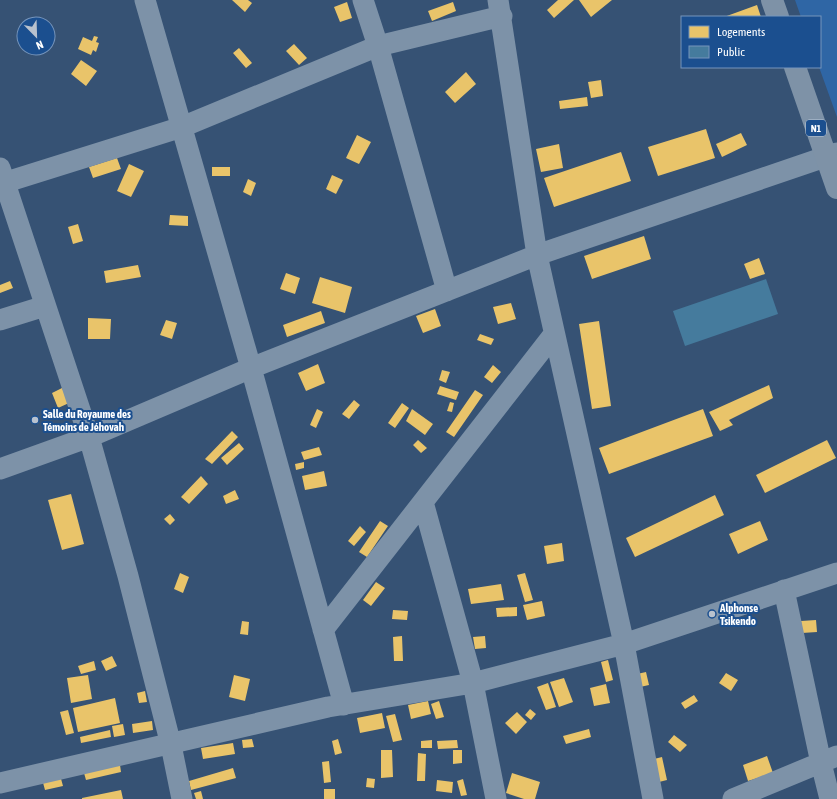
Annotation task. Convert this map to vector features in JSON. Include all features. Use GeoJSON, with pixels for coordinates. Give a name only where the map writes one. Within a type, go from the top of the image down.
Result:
{"type":"FeatureCollection","features":[{"type":"Feature","properties":{"kind":"highway"},"geometry":{"type":"LineString","coordinates":[[772,0],[778,16]]}},
{"type":"Feature","properties":{"kind":"highway","name":"N1"},"geometry":{"type":"LineString","coordinates":[[795,68],[831,155],[837,188]]}},
{"type":"Feature","properties":{"kind":"street"},"geometry":{"type":"LineString","coordinates":[[145,0],[251,368],[344,705]]}},
{"type":"Feature","properties":{"kind":"street"},"geometry":{"type":"LineString","coordinates":[[363,0],[378,46],[447,291]]}},
{"type":"Feature","properties":{"kind":"street"},"geometry":{"type":"LineString","coordinates":[[182,799],[171,745],[128,576],[89,437],[1,178],[182,127],[378,46],[500,8],[537,255],[624,644],[653,799]]}},
{"type":"Feature","properties":{"kind":"street"},"geometry":{"type":"LineString","coordinates":[[0,468],[89,437],[251,368],[537,255],[831,155]]}},
{"type":"Feature","properties":{"kind":"street"},"geometry":{"type":"LineString","coordinates":[[0,320],[45,306]]}},
{"type":"Feature","properties":{"kind":"street"},"geometry":{"type":"LineString","coordinates":[[323,630],[554,334]]}},
{"type":"Feature","properties":{"kind":"street"},"geometry":{"type":"LineString","coordinates":[[423,502],[473,683],[496,799]]}},
{"type":"Feature","properties":{"kind":"street"},"geometry":{"type":"LineString","coordinates":[[0,783],[344,705],[473,683],[624,644],[837,573]]}},
{"type":"Feature","properties":{"kind":"street"},"geometry":{"type":"LineString","coordinates":[[784,590],[829,759],[830,799]]}},
{"type":"Feature","properties":{"kind":"street"},"geometry":{"type":"LineString","coordinates":[[733,799],[829,759]]}},
{"type":"Feature","properties":{"kind":"shaded area"},"geometry":{"type":"Polygon","coordinates":[[[795,0],[837,0],[837,117],[819,68],[821,68],[821,16],[801,16],[795,0]]]}},
{"type":"Feature","properties":{"kind":"building: Logements"},"geometry":{"type":"Polygon","coordinates":[[[232,0],[248,0],[252,3],[245,12],[232,0]]]}},
{"type":"Feature","properties":{"kind":"building: Logements"},"geometry":{"type":"Polygon","coordinates":[[[558,0],[574,0],[554,18],[547,10],[558,0]]]}},
{"type":"Feature","properties":{"kind":"building: Logements"},"geometry":{"type":"Polygon","coordinates":[[[579,0],[612,0],[591,17],[579,0]]]}},
{"type":"Feature","properties":{"kind":"building: Logements"},"geometry":{"type":"Polygon","coordinates":[[[347,2],[352,18],[340,22],[334,7],[347,2]]]}},
{"type":"Feature","properties":{"kind":"building: Logements"},"geometry":{"type":"Polygon","coordinates":[[[453,2],[456,11],[432,21],[428,11],[453,2]]]}},
{"type":"Feature","properties":{"kind":"building: Logements"},"geometry":{"type":"Polygon","coordinates":[[[757,5],[761,16],[727,16],[757,5]]]}},
{"type":"Feature","properties":{"kind":"building: Logements"},"geometry":{"type":"Polygon","coordinates":[[[94,36],[98,37],[96,42],[99,43],[96,52],[93,50],[91,55],[78,49],[83,37],[92,41],[94,36]]]}},
{"type":"Feature","properties":{"kind":"building: Logements"},"geometry":{"type":"Polygon","coordinates":[[[294,44],[307,58],[299,65],[286,51],[294,44]]]}},
{"type":"Feature","properties":{"kind":"building: Logements"},"geometry":{"type":"Polygon","coordinates":[[[239,48],[252,63],[246,68],[233,53],[239,48]]]}},
{"type":"Feature","properties":{"kind":"building: Logements"},"geometry":{"type":"Polygon","coordinates":[[[81,60],[97,71],[86,86],[71,74],[81,60]]]}},
{"type":"Feature","properties":{"kind":"building: Logements"},"geometry":{"type":"Polygon","coordinates":[[[466,72],[476,84],[455,103],[445,92],[466,72]]]}},
{"type":"Feature","properties":{"kind":"building: Logements"},"geometry":{"type":"Polygon","coordinates":[[[601,80],[603,96],[591,98],[588,82],[601,80]]]}},
{"type":"Feature","properties":{"kind":"building: Logements"},"geometry":{"type":"Polygon","coordinates":[[[587,97],[588,106],[560,109],[559,101],[587,97]]]}},
{"type":"Feature","properties":{"kind":"building: Logements"},"geometry":{"type":"Polygon","coordinates":[[[706,129],[715,158],[658,176],[648,147],[706,129]]]}},
{"type":"Feature","properties":{"kind":"building: Logements"},"geometry":{"type":"Polygon","coordinates":[[[741,133],[747,145],[722,157],[716,144],[741,133]]]}},
{"type":"Feature","properties":{"kind":"building: Logements"},"geometry":{"type":"Polygon","coordinates":[[[357,135],[371,142],[359,164],[346,158],[357,135]]]}},
{"type":"Feature","properties":{"kind":"building: Logements"},"geometry":{"type":"Polygon","coordinates":[[[559,144],[563,168],[541,172],[536,149],[559,144]]]}},
{"type":"Feature","properties":{"kind":"building: Logements"},"geometry":{"type":"Polygon","coordinates":[[[621,152],[631,181],[554,207],[544,178],[621,152]]]}},
{"type":"Feature","properties":{"kind":"building: Logements"},"geometry":{"type":"Polygon","coordinates":[[[117,158],[121,169],[93,178],[89,167],[117,158]]]}},
{"type":"Feature","properties":{"kind":"building: Logements"},"geometry":{"type":"Polygon","coordinates":[[[129,164],[144,171],[131,197],[117,191],[129,164]]]}},
{"type":"Feature","properties":{"kind":"building: Logements"},"geometry":{"type":"Polygon","coordinates":[[[212,167],[230,167],[230,176],[212,176],[212,167]]]}},
{"type":"Feature","properties":{"kind":"building: Logements"},"geometry":{"type":"Polygon","coordinates":[[[332,175],[343,180],[336,194],[326,189],[332,175]]]}},
{"type":"Feature","properties":{"kind":"building: Logements"},"geometry":{"type":"Polygon","coordinates":[[[248,179],[256,183],[251,196],[243,192],[248,179]]]}},
{"type":"Feature","properties":{"kind":"building: Logements"},"geometry":{"type":"Polygon","coordinates":[[[170,215],[188,216],[188,226],[169,225],[170,215]]]}},
{"type":"Feature","properties":{"kind":"building: Logements"},"geometry":{"type":"Polygon","coordinates":[[[78,224],[83,241],[73,244],[68,227],[78,224]]]}},
{"type":"Feature","properties":{"kind":"building: Logements"},"geometry":{"type":"Polygon","coordinates":[[[644,236],[651,259],[592,279],[584,256],[644,236]]]}},
{"type":"Feature","properties":{"kind":"building: Logements"},"geometry":{"type":"Polygon","coordinates":[[[759,258],[765,274],[750,279],[744,264],[759,258]]]}},
{"type":"Feature","properties":{"kind":"building: Logements"},"geometry":{"type":"Polygon","coordinates":[[[138,265],[141,277],[106,283],[104,271],[138,265]]]}},
{"type":"Feature","properties":{"kind":"building: Logements"},"geometry":{"type":"Polygon","coordinates":[[[286,273],[300,278],[295,294],[280,289],[286,273]]]}},
{"type":"Feature","properties":{"kind":"building: Logements"},"geometry":{"type":"Polygon","coordinates":[[[320,277],[352,287],[345,313],[312,303],[320,277]]]}},
{"type":"Feature","properties":{"kind":"building: Logements"},"geometry":{"type":"Polygon","coordinates":[[[10,281],[13,288],[0,293],[0,285],[10,281]]]}},
{"type":"Feature","properties":{"kind":"building: Logements"},"geometry":{"type":"Polygon","coordinates":[[[511,303],[516,319],[498,324],[493,307],[511,303]]]}},
{"type":"Feature","properties":{"kind":"building: Logements"},"geometry":{"type":"Polygon","coordinates":[[[435,309],[441,326],[423,333],[416,316],[435,309]]]}},
{"type":"Feature","properties":{"kind":"building: Logements"},"geometry":{"type":"Polygon","coordinates":[[[321,311],[325,323],[287,337],[283,325],[321,311]]]}},
{"type":"Feature","properties":{"kind":"building: Logements"},"geometry":{"type":"Polygon","coordinates":[[[88,318],[111,319],[110,339],[88,339],[88,318]]]}},
{"type":"Feature","properties":{"kind":"building: Logements"},"geometry":{"type":"Polygon","coordinates":[[[166,320],[177,323],[172,339],[160,335],[166,320]]]}},
{"type":"Feature","properties":{"kind":"building: Logements"},"geometry":{"type":"Polygon","coordinates":[[[599,321],[611,406],[592,409],[579,324],[599,321]]]}},
{"type":"Feature","properties":{"kind":"building: Logements"},"geometry":{"type":"Polygon","coordinates":[[[480,334],[494,339],[491,345],[477,340],[480,334]]]}},
{"type":"Feature","properties":{"kind":"building: Logements"},"geometry":{"type":"Polygon","coordinates":[[[318,364],[325,383],[306,391],[298,373],[318,364]]]}},
{"type":"Feature","properties":{"kind":"building: Logements"},"geometry":{"type":"Polygon","coordinates":[[[493,365],[501,372],[492,383],[484,377],[493,365]]]}},
{"type":"Feature","properties":{"kind":"building: Logements"},"geometry":{"type":"Polygon","coordinates":[[[442,370],[450,372],[446,383],[439,380],[442,370]]]}},
{"type":"Feature","properties":{"kind":"building: Logements"},"geometry":{"type":"Polygon","coordinates":[[[769,385],[773,398],[729,420],[733,425],[720,431],[709,412],[769,385]]]}},
{"type":"Feature","properties":{"kind":"building: Logements"},"geometry":{"type":"Polygon","coordinates":[[[440,386],[459,392],[456,400],[437,394],[440,386]]]}},
{"type":"Feature","properties":{"kind":"building: Logements"},"geometry":{"type":"Polygon","coordinates":[[[62,388],[69,403],[58,408],[52,393],[62,388]]]}},
{"type":"Feature","properties":{"kind":"building: Logements"},"geometry":{"type":"Polygon","coordinates":[[[475,390],[483,395],[454,437],[446,432],[475,390]]]}},
{"type":"Feature","properties":{"kind":"building: Logements"},"geometry":{"type":"Polygon","coordinates":[[[354,400],[360,405],[349,419],[342,414],[354,400]]]}},
{"type":"Feature","properties":{"kind":"building: Logements"},"geometry":{"type":"Polygon","coordinates":[[[450,402],[454,403],[452,412],[447,411],[450,402]]]}},
{"type":"Feature","properties":{"kind":"building: Logements"},"geometry":{"type":"Polygon","coordinates":[[[402,403],[409,408],[395,428],[388,423],[402,403]]]}},
{"type":"Feature","properties":{"kind":"building: Logements"},"geometry":{"type":"Polygon","coordinates":[[[317,409],[323,412],[316,428],[310,425],[317,409]]]}},
{"type":"Feature","properties":{"kind":"building: Logements"},"geometry":{"type":"Polygon","coordinates":[[[412,409],[433,424],[425,435],[406,421],[412,409]]]}},
{"type":"Feature","properties":{"kind":"building: Logements"},"geometry":{"type":"Polygon","coordinates":[[[703,409],[713,436],[609,474],[599,448],[703,409]]]}},
{"type":"Feature","properties":{"kind":"building: Logements"},"geometry":{"type":"Polygon","coordinates":[[[232,431],[238,437],[212,464],[205,459],[232,431]]]}},
{"type":"Feature","properties":{"kind":"building: Logements"},"geometry":{"type":"Polygon","coordinates":[[[418,440],[427,448],[421,453],[413,445],[418,440]]]}},
{"type":"Feature","properties":{"kind":"building: Logements"},"geometry":{"type":"Polygon","coordinates":[[[827,440],[836,458],[765,493],[756,475],[827,440]]]}},
{"type":"Feature","properties":{"kind":"building: Logements"},"geometry":{"type":"Polygon","coordinates":[[[239,443],[244,449],[227,465],[221,458],[239,443]]]}},
{"type":"Feature","properties":{"kind":"building: Logements"},"geometry":{"type":"Polygon","coordinates":[[[319,447],[322,455],[304,460],[301,452],[319,447]]]}},
{"type":"Feature","properties":{"kind":"building: Logements"},"geometry":{"type":"Polygon","coordinates":[[[304,462],[304,468],[296,470],[295,464],[304,462]]]}},
{"type":"Feature","properties":{"kind":"building: Logements"},"geometry":{"type":"Polygon","coordinates":[[[324,471],[327,486],[305,490],[302,476],[324,471]]]}},
{"type":"Feature","properties":{"kind":"building: Logements"},"geometry":{"type":"Polygon","coordinates":[[[201,476],[208,484],[189,504],[181,497],[201,476]]]}},
{"type":"Feature","properties":{"kind":"building: Logements"},"geometry":{"type":"Polygon","coordinates":[[[235,490],[239,499],[226,504],[223,496],[235,490]]]}},
{"type":"Feature","properties":{"kind":"building: Logements"},"geometry":{"type":"Polygon","coordinates":[[[71,494],[84,544],[62,550],[48,500],[71,494]]]}},
{"type":"Feature","properties":{"kind":"building: Logements"},"geometry":{"type":"Polygon","coordinates":[[[715,495],[724,515],[635,557],[626,538],[715,495]]]}},
{"type":"Feature","properties":{"kind":"building: Logements"},"geometry":{"type":"Polygon","coordinates":[[[170,514],[175,520],[170,525],[164,519],[170,514]]]}},
{"type":"Feature","properties":{"kind":"building: Logements"},"geometry":{"type":"Polygon","coordinates":[[[380,521],[388,526],[367,557],[359,552],[380,521]]]}},
{"type":"Feature","properties":{"kind":"building: Logements"},"geometry":{"type":"Polygon","coordinates":[[[760,521],[768,540],[738,554],[729,534],[760,521]]]}},
{"type":"Feature","properties":{"kind":"building: Logements"},"geometry":{"type":"Polygon","coordinates":[[[360,526],[366,532],[354,546],[348,541],[360,526]]]}},
{"type":"Feature","properties":{"kind":"building: Logements"},"geometry":{"type":"Polygon","coordinates":[[[562,543],[564,561],[547,564],[544,546],[562,543]]]}},
{"type":"Feature","properties":{"kind":"building: Logements"},"geometry":{"type":"Polygon","coordinates":[[[180,573],[189,577],[183,593],[174,589],[180,573]]]}},
{"type":"Feature","properties":{"kind":"building: Logements"},"geometry":{"type":"Polygon","coordinates":[[[525,573],[533,600],[525,602],[517,575],[525,573]]]}},
{"type":"Feature","properties":{"kind":"building: Logements"},"geometry":{"type":"Polygon","coordinates":[[[376,582],[385,588],[371,606],[363,600],[376,582]]]}},
{"type":"Feature","properties":{"kind":"building: Logements"},"geometry":{"type":"Polygon","coordinates":[[[501,584],[504,600],[471,604],[468,589],[501,584]]]}},
{"type":"Feature","properties":{"kind":"building: Logements"},"geometry":{"type":"Polygon","coordinates":[[[542,601],[545,616],[527,620],[523,605],[542,601]]]}},
{"type":"Feature","properties":{"kind":"building: Logements"},"geometry":{"type":"Polygon","coordinates":[[[517,607],[517,616],[497,617],[496,608],[517,607]]]}},
{"type":"Feature","properties":{"kind":"building: Logements"},"geometry":{"type":"Polygon","coordinates":[[[393,610],[408,611],[407,620],[392,619],[393,610]]]}},
{"type":"Feature","properties":{"kind":"building: Logements"},"geometry":{"type":"Polygon","coordinates":[[[816,620],[817,632],[802,633],[801,621],[816,620]]]}},
{"type":"Feature","properties":{"kind":"building: Logements"},"geometry":{"type":"Polygon","coordinates":[[[242,621],[249,622],[248,635],[240,634],[242,621]]]}},
{"type":"Feature","properties":{"kind":"building: Logements"},"geometry":{"type":"Polygon","coordinates":[[[402,636],[403,661],[394,661],[393,637],[402,636]]]}},
{"type":"Feature","properties":{"kind":"building: Logements"},"geometry":{"type":"Polygon","coordinates":[[[485,636],[486,648],[475,649],[473,637],[485,636]]]}},
{"type":"Feature","properties":{"kind":"building: Logements"},"geometry":{"type":"Polygon","coordinates":[[[112,656],[117,666],[106,671],[101,661],[112,656]]]}},
{"type":"Feature","properties":{"kind":"building: Logements"},"geometry":{"type":"Polygon","coordinates":[[[608,660],[613,680],[606,682],[601,662],[608,660]]]}},
{"type":"Feature","properties":{"kind":"building: Logements"},"geometry":{"type":"Polygon","coordinates":[[[94,661],[96,670],[81,674],[78,666],[94,661]]]}},
{"type":"Feature","properties":{"kind":"building: Logements"},"geometry":{"type":"Polygon","coordinates":[[[646,672],[649,685],[640,687],[637,674],[646,672]]]}},
{"type":"Feature","properties":{"kind":"building: Logements"},"geometry":{"type":"Polygon","coordinates":[[[726,673],[738,680],[731,691],[719,683],[726,673]]]}},
{"type":"Feature","properties":{"kind":"building: Logements"},"geometry":{"type":"Polygon","coordinates":[[[88,675],[92,699],[71,703],[67,678],[88,675]]]}},
{"type":"Feature","properties":{"kind":"building: Logements"},"geometry":{"type":"Polygon","coordinates":[[[234,675],[250,679],[245,701],[229,697],[234,675]]]}},
{"type":"Feature","properties":{"kind":"building: Logements"},"geometry":{"type":"Polygon","coordinates":[[[564,678],[573,702],[559,707],[550,682],[564,678]]]}},
{"type":"Feature","properties":{"kind":"building: Logements"},"geometry":{"type":"Polygon","coordinates":[[[548,683],[556,707],[546,710],[537,687],[548,683]]]}},
{"type":"Feature","properties":{"kind":"building: Logements"},"geometry":{"type":"Polygon","coordinates":[[[606,684],[610,703],[594,706],[590,688],[606,684]]]}},
{"type":"Feature","properties":{"kind":"building: Logements"},"geometry":{"type":"Polygon","coordinates":[[[145,691],[147,702],[139,703],[137,693],[145,691]]]}},
{"type":"Feature","properties":{"kind":"building: Logements"},"geometry":{"type":"Polygon","coordinates":[[[694,695],[698,701],[685,709],[681,703],[694,695]]]}},
{"type":"Feature","properties":{"kind":"building: Logements"},"geometry":{"type":"Polygon","coordinates":[[[115,698],[120,723],[78,732],[73,708],[115,698]]]}},
{"type":"Feature","properties":{"kind":"building: Logements"},"geometry":{"type":"Polygon","coordinates":[[[428,701],[431,714],[411,719],[408,705],[428,701]]]}},
{"type":"Feature","properties":{"kind":"building: Logements"},"geometry":{"type":"Polygon","coordinates":[[[439,701],[444,717],[436,719],[431,704],[439,701]]]}},
{"type":"Feature","properties":{"kind":"building: Logements"},"geometry":{"type":"Polygon","coordinates":[[[530,709],[536,714],[531,720],[525,715],[530,709]]]}},
{"type":"Feature","properties":{"kind":"building: Logements"},"geometry":{"type":"Polygon","coordinates":[[[68,710],[74,733],[66,735],[60,712],[68,710]]]}},
{"type":"Feature","properties":{"kind":"building: Logements"},"geometry":{"type":"Polygon","coordinates":[[[517,712],[527,722],[516,734],[505,723],[517,712]]]}},
{"type":"Feature","properties":{"kind":"building: Logements"},"geometry":{"type":"Polygon","coordinates":[[[382,713],[385,728],[360,733],[357,718],[382,713]]]}},
{"type":"Feature","properties":{"kind":"building: Logements"},"geometry":{"type":"Polygon","coordinates":[[[395,714],[402,740],[393,742],[386,716],[395,714]]]}},
{"type":"Feature","properties":{"kind":"building: Logements"},"geometry":{"type":"Polygon","coordinates":[[[152,721],[153,730],[133,733],[132,724],[152,721]]]}},
{"type":"Feature","properties":{"kind":"building: Logements"},"geometry":{"type":"Polygon","coordinates":[[[123,724],[125,735],[114,737],[112,726],[123,724]]]}},
{"type":"Feature","properties":{"kind":"building: Logements"},"geometry":{"type":"Polygon","coordinates":[[[589,729],[591,737],[566,744],[563,736],[589,729]]]}},
{"type":"Feature","properties":{"kind":"building: Logements"},"geometry":{"type":"Polygon","coordinates":[[[110,730],[111,737],[81,743],[80,737],[110,730]]]}},
{"type":"Feature","properties":{"kind":"building: Logements"},"geometry":{"type":"Polygon","coordinates":[[[674,735],[687,745],[680,752],[668,742],[674,735]]]}},
{"type":"Feature","properties":{"kind":"building: Logements"},"geometry":{"type":"Polygon","coordinates":[[[252,739],[254,747],[243,748],[242,740],[252,739]]]}},
{"type":"Feature","properties":{"kind":"building: Logements"},"geometry":{"type":"Polygon","coordinates":[[[338,739],[342,753],[335,755],[332,741],[338,739]]]}},
{"type":"Feature","properties":{"kind":"building: Logements"},"geometry":{"type":"Polygon","coordinates":[[[432,740],[432,748],[421,748],[421,741],[432,740]]]}},
{"type":"Feature","properties":{"kind":"building: Logements"},"geometry":{"type":"Polygon","coordinates":[[[457,740],[458,748],[438,749],[437,741],[457,740]]]}},
{"type":"Feature","properties":{"kind":"building: Logements"},"geometry":{"type":"Polygon","coordinates":[[[233,743],[235,754],[203,759],[201,748],[233,743]]]}},
{"type":"Feature","properties":{"kind":"building: Logements"},"geometry":{"type":"Polygon","coordinates":[[[381,750],[392,750],[393,777],[381,778],[381,750]]]}},
{"type":"Feature","properties":{"kind":"building: Logements"},"geometry":{"type":"Polygon","coordinates":[[[453,750],[462,750],[462,763],[453,764],[453,750]]]}},
{"type":"Feature","properties":{"kind":"building: Logements"},"geometry":{"type":"Polygon","coordinates":[[[418,753],[426,754],[425,781],[417,781],[418,753]]]}},
{"type":"Feature","properties":{"kind":"building: Logements"},"geometry":{"type":"Polygon","coordinates":[[[767,756],[773,773],[748,781],[743,765],[767,756]]]}},
{"type":"Feature","properties":{"kind":"building: Logements"},"geometry":{"type":"Polygon","coordinates":[[[662,757],[667,780],[659,782],[654,759],[662,757]]]}},
{"type":"Feature","properties":{"kind":"building: Logements"},"geometry":{"type":"Polygon","coordinates":[[[329,761],[331,782],[324,783],[322,762],[329,761]]]}},
{"type":"Feature","properties":{"kind":"building: Logements"},"geometry":{"type":"Polygon","coordinates":[[[120,765],[121,772],[86,780],[84,773],[120,765]]]}},
{"type":"Feature","properties":{"kind":"building: Logements"},"geometry":{"type":"Polygon","coordinates":[[[233,768],[236,778],[191,790],[189,781],[233,768]]]}},
{"type":"Feature","properties":{"kind":"building: Logements"},"geometry":{"type":"Polygon","coordinates":[[[512,773],[540,782],[535,799],[524,799],[506,793],[512,773]]]}},
{"type":"Feature","properties":{"kind":"building: Logements"},"geometry":{"type":"Polygon","coordinates":[[[60,775],[63,786],[45,790],[42,779],[60,775]]]}},
{"type":"Feature","properties":{"kind":"building: Logements"},"geometry":{"type":"Polygon","coordinates":[[[367,778],[375,779],[374,788],[366,787],[367,778]]]}},
{"type":"Feature","properties":{"kind":"building: Logements"},"geometry":{"type":"Polygon","coordinates":[[[463,779],[467,795],[461,796],[457,781],[463,779]]]}},
{"type":"Feature","properties":{"kind":"building: Logements"},"geometry":{"type":"Polygon","coordinates":[[[437,780],[453,782],[452,793],[436,791],[437,780]]]}},
{"type":"Feature","properties":{"kind":"building: Logements"},"geometry":{"type":"Polygon","coordinates":[[[324,789],[335,789],[335,799],[324,799],[324,789]]]}},
{"type":"Feature","properties":{"kind":"building: Logements"},"geometry":{"type":"Polygon","coordinates":[[[121,790],[123,799],[82,799],[82,798],[121,790]]]}},
{"type":"Feature","properties":{"kind":"building: Logements"},"geometry":{"type":"Polygon","coordinates":[[[201,791],[203,799],[196,799],[194,793],[201,791]]]}},
{"type":"Feature","properties":{"kind":"building: Public"},"geometry":{"type":"Polygon","coordinates":[[[766,279],[778,314],[685,346],[673,311],[766,279]]]}},
{"type":"Feature","properties":{"kind":"place","name":"Salle du Royaume des Témoins de Jéhovah"},"geometry":{"type":"Point","coordinates":[35,420]}},
{"type":"Feature","properties":{"kind":"place","name":"Alphonse Tsikendo"},"geometry":{"type":"Point","coordinates":[712,614]}}]}
